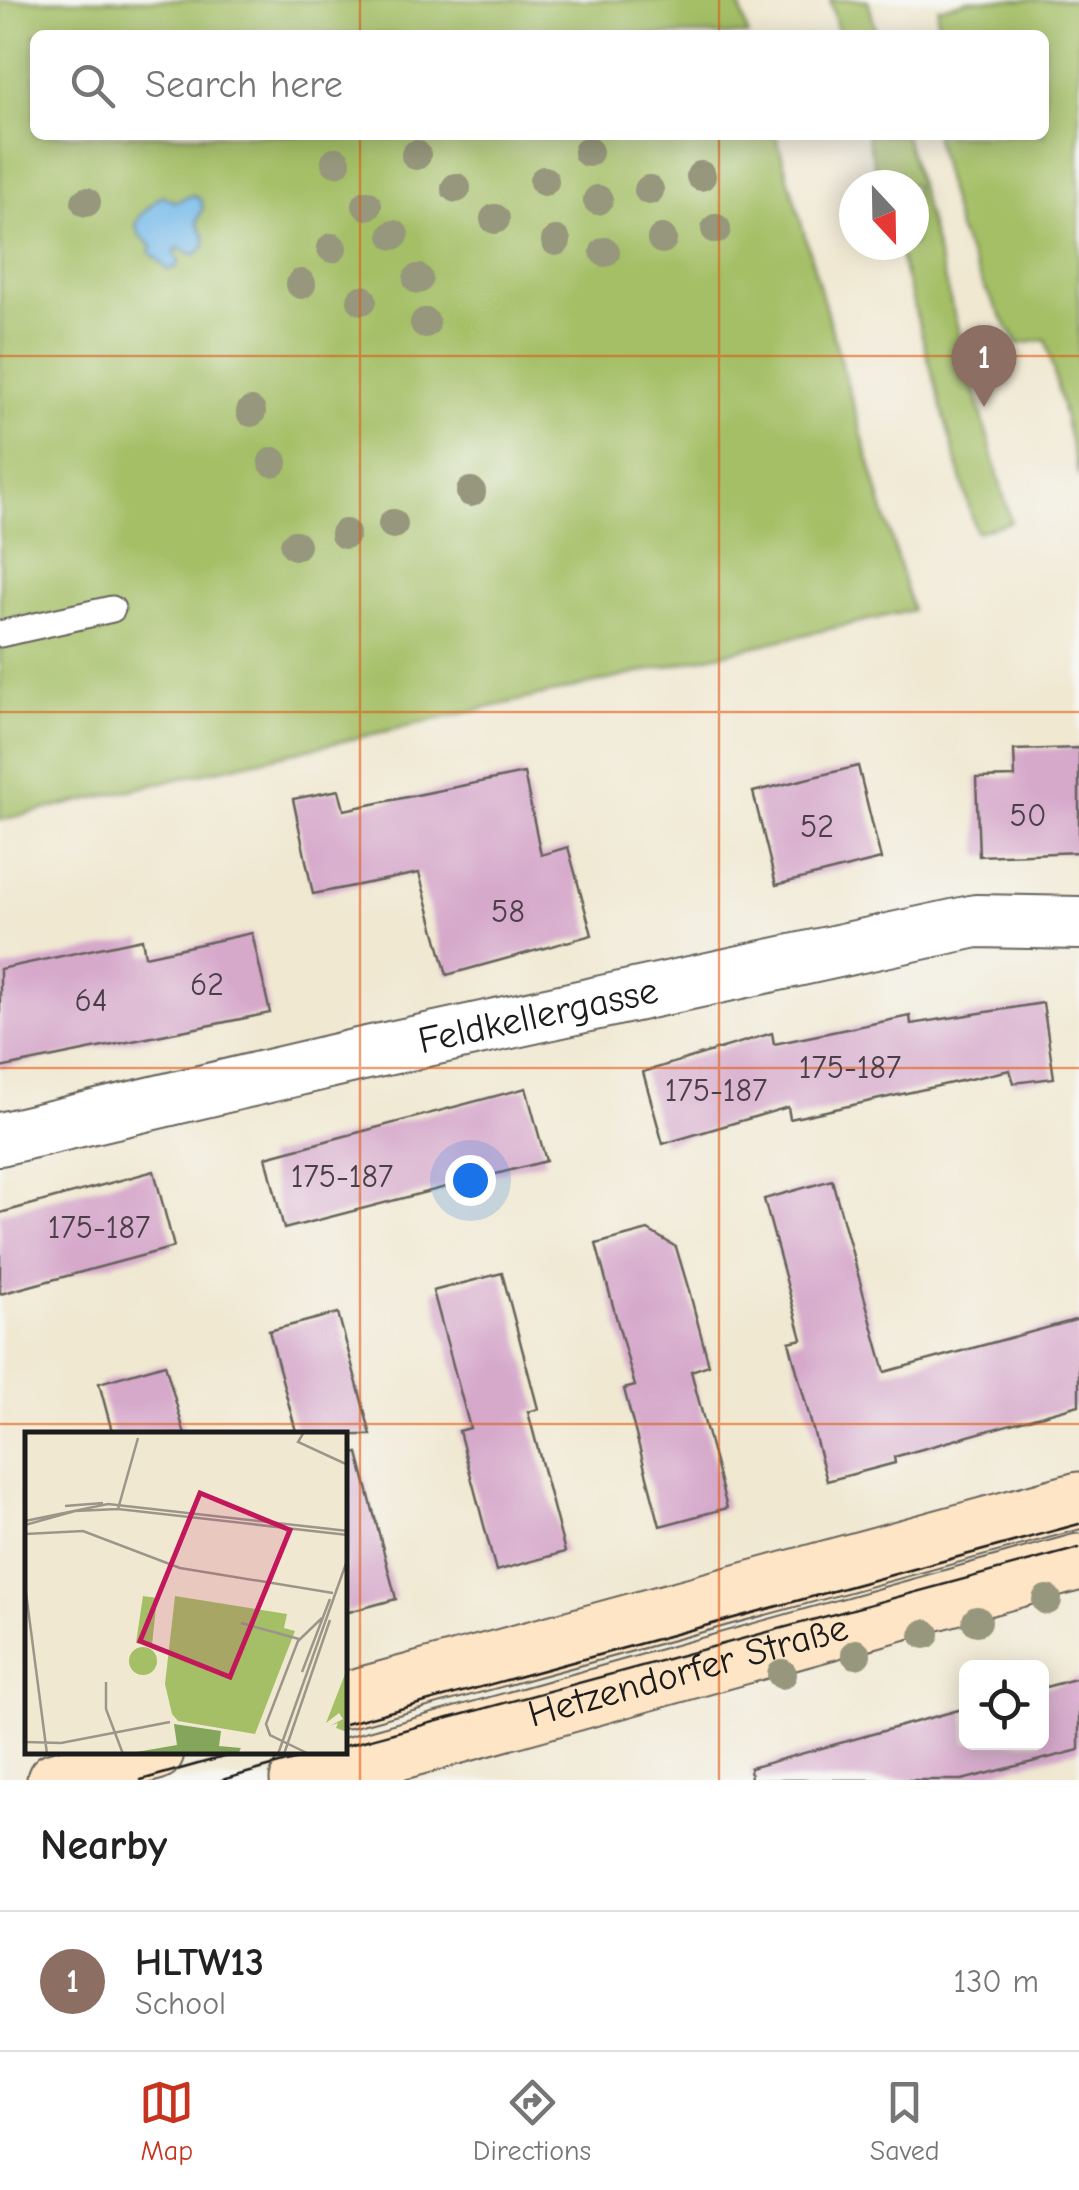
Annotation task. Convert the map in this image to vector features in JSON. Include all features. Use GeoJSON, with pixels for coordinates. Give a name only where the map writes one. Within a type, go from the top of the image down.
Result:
{"type":"FeatureCollection","features":[{"type":"Feature","properties":{"kind":"main road","name":"Hetzendorfer Straße"},"geometry":{"type":"LineString","coordinates":[[348,1699],[1079,1500]]}},
{"type":"Feature","properties":{"kind":"main road","name":"Hetzendorfer Straße"},"geometry":{"type":"LineString","coordinates":[[298,1780],[1079,1562]]}},
{"type":"Feature","properties":{"kind":"main road"},"geometry":{"type":"LineString","coordinates":[[55,1780],[145,1755]]}},
{"type":"Feature","properties":{"kind":"street","name":"Feldkellergasse"},"geometry":{"type":"LineString","coordinates":[[0,1138],[358,1055],[976,921],[1079,923]]}},
{"type":"Feature","properties":{"kind":"lane"},"geometry":{"type":"LineString","coordinates":[[0,634],[112,610]]}},
{"type":"Feature","properties":{"kind":"green space"},"geometry":{"type":"Polygon","coordinates":[[[0,0],[738,0],[747,30],[30,30],[30,140],[777,140],[912,610],[0,820],[0,0]]]}},
{"type":"Feature","properties":{"kind":"green space"},"geometry":{"type":"Polygon","coordinates":[[[830,0],[868,0],[876,30],[838,30],[830,0]]]}},
{"type":"Feature","properties":{"kind":"green space"},"geometry":{"type":"Polygon","coordinates":[[[970,0],[1079,0],[1079,478],[1046,340],[1018,344],[984,287],[958,230],[936,140],[1049,140],[1049,30],[937,30],[938,8],[970,0]]]}},
{"type":"Feature","properties":{"kind":"green space"},"geometry":{"type":"Polygon","coordinates":[[[868,140],[906,140],[915,170],[876,170],[868,140]]]}},
{"type":"Feature","properties":{"kind":"green space"},"geometry":{"type":"Polygon","coordinates":[[[929,223],[1011,522],[976,532],[901,260],[929,260],[929,223]]]}},
{"type":"Feature","properties":{"kind":"water"},"geometry":{"type":"Polygon","coordinates":[[[162,195],[175,202],[193,195],[203,207],[197,222],[205,237],[205,247],[195,255],[178,248],[174,253],[179,259],[177,267],[168,270],[150,252],[152,246],[136,226],[140,216],[162,195]]]}},
{"type":"Feature","properties":{"kind":"building"},"geometry":{"type":"Polygon","coordinates":[[[1079,748],[1079,852],[979,856],[976,778],[1015,777],[1014,750],[1079,748]]]}},
{"type":"Feature","properties":{"kind":"building"},"geometry":{"type":"Polygon","coordinates":[[[858,766],[881,859],[776,885],[753,792],[858,766]]]}},
{"type":"Feature","properties":{"kind":"building"},"geometry":{"type":"Polygon","coordinates":[[[524,773],[541,855],[568,847],[592,935],[447,975],[419,873],[313,894],[293,799],[339,790],[344,810],[524,773]]]}},
{"type":"Feature","properties":{"kind":"building"},"geometry":{"type":"Polygon","coordinates":[[[252,933],[270,1013],[0,1068],[0,969],[142,939],[145,956],[252,933]]]}},
{"type":"Feature","properties":{"kind":"building"},"geometry":{"type":"Polygon","coordinates":[[[1043,1003],[1054,1078],[1014,1083],[1010,1070],[790,1119],[788,1107],[663,1144],[643,1072],[772,1033],[774,1044],[910,1016],[911,1024],[1043,1003]]]}},
{"type":"Feature","properties":{"kind":"building"},"geometry":{"type":"Polygon","coordinates":[[[526,1088],[546,1161],[284,1229],[266,1157],[526,1088]]]}},
{"type":"Feature","properties":{"kind":"building"},"geometry":{"type":"Polygon","coordinates":[[[154,1171],[174,1247],[0,1294],[0,1213],[154,1171]]]}},
{"type":"Feature","properties":{"kind":"building"},"geometry":{"type":"Polygon","coordinates":[[[832,1180],[885,1372],[1079,1319],[1079,1405],[894,1457],[895,1463],[827,1481],[789,1342],[802,1339],[764,1199],[832,1180]]]}},
{"type":"Feature","properties":{"kind":"building"},"geometry":{"type":"Polygon","coordinates":[[[648,1230],[676,1247],[690,1294],[709,1365],[691,1371],[727,1508],[660,1526],[624,1389],[635,1386],[596,1244],[648,1230]]]}},
{"type":"Feature","properties":{"kind":"building"},"geometry":{"type":"Polygon","coordinates":[[[502,1273],[538,1409],[528,1412],[565,1552],[496,1571],[459,1431],[470,1428],[433,1291],[502,1273]]]}},
{"type":"Feature","properties":{"kind":"building"},"geometry":{"type":"Polygon","coordinates":[[[338,1313],[371,1435],[296,1432],[269,1331],[338,1313]]]}},
{"type":"Feature","properties":{"kind":"building"},"geometry":{"type":"Polygon","coordinates":[[[165,1364],[184,1432],[112,1432],[99,1383],[165,1364]]]}},
{"type":"Feature","properties":{"kind":"building"},"geometry":{"type":"Polygon","coordinates":[[[358,1453],[396,1599],[348,1612],[348,1455],[358,1453]]]}},
{"type":"Feature","properties":{"kind":"building"},"geometry":{"type":"Polygon","coordinates":[[[1079,1678],[1079,1750],[962,1780],[751,1780],[750,1768],[959,1710],[959,1750],[1049,1750],[1049,1686],[1079,1678]]]}},
{"type":"Feature","properties":{"kind":"tram line"},"geometry":{"type":"LineString","coordinates":[[348,1723],[1079,1524]]}},
{"type":"Feature","properties":{"kind":"tram line"},"geometry":{"type":"LineString","coordinates":[[348,1745],[1079,1548]]}},
{"type":"Feature","properties":{"kind":"tram line"},"geometry":{"type":"LineString","coordinates":[[141,1780],[230,1755]]}},
{"type":"Feature","properties":{"kind":"tram line"},"geometry":{"type":"LineString","coordinates":[[222,1780],[311,1755]]}},
{"type":"Feature","properties":{"kind":"place","name":"HLTW13"},"geometry":{"type":"Point","coordinates":[984,407]}}]}
